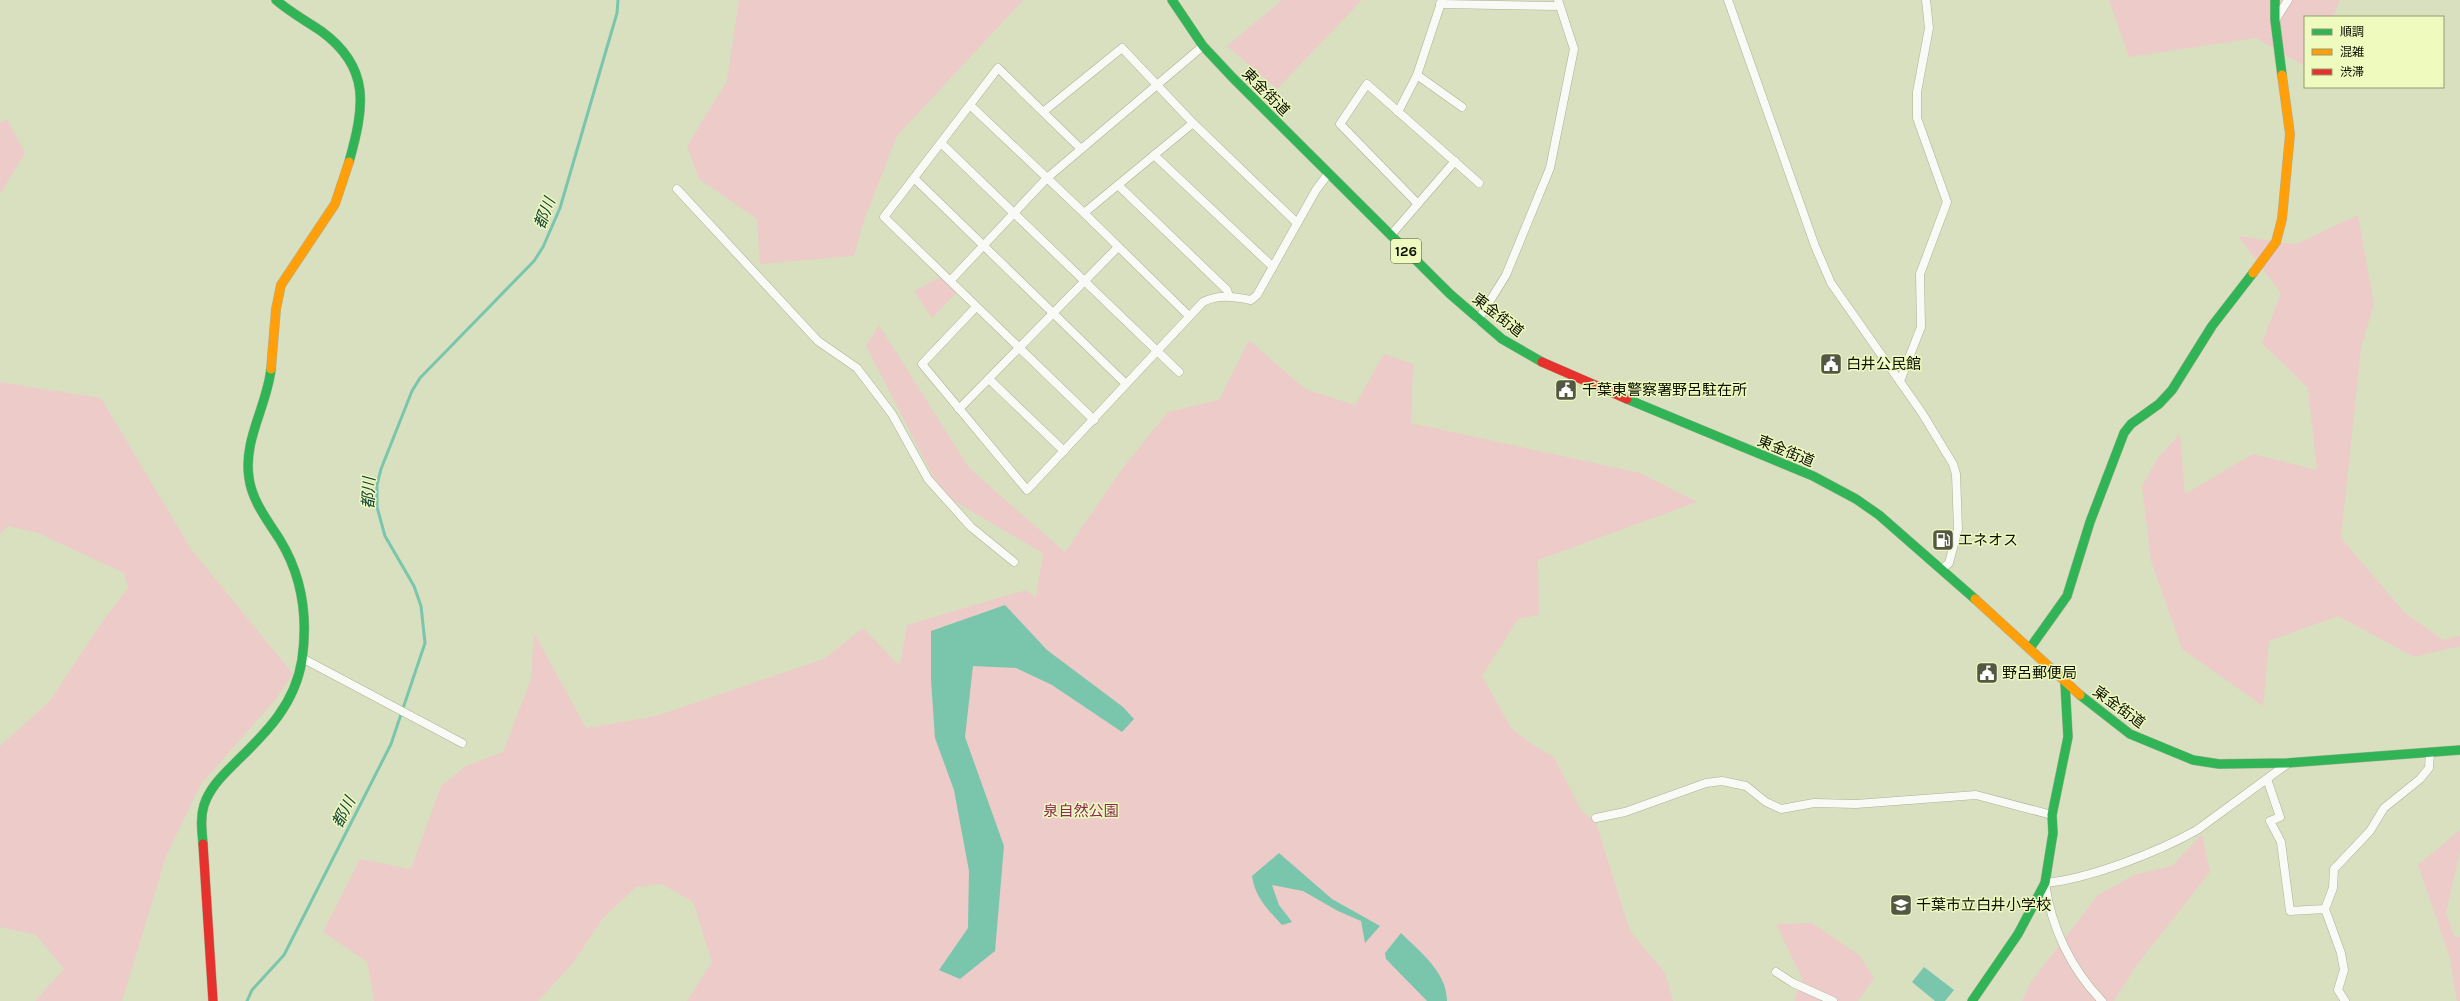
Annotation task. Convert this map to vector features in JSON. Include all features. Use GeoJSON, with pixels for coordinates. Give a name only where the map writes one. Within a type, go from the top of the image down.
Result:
{"type":"FeatureCollection","features":[{"type":"Feature","properties":{"kind":"main road"},"geometry":{"type":"LineString","coordinates":[[213,1001],[201,819],[202,808],[207,794],[215,784],[282,714],[295,684],[302,658],[304,617],[298,578],[291,560],[249,481],[248,450],[269,384],[277,299],[281,285],[335,204],[340,191],[360,111],[360,79],[354,67],[334,42],[288,12],[276,0]]}},
{"type":"Feature","properties":{"kind":"main road","name":"東金街道"},"geometry":{"type":"LineString","coordinates":[[1172,0],[1203,46],[1328,174],[1478,320],[1502,339],[1552,368],[1836,487],[1879,515],[2030,648],[2066,683],[2105,717],[2130,734],[2163,749],[2193,760],[2219,764],[2287,764],[2460,750]]}},
{"type":"Feature","properties":{"kind":"main road"},"geometry":{"type":"LineString","coordinates":[[2030,648],[2067,596],[2090,522],[2124,433],[2131,424],[2159,404],[2172,390],[2212,326],[2276,242],[2282,219],[2290,134],[2275,20],[2275,0]]}},
{"type":"Feature","properties":{"kind":"main road"},"geometry":{"type":"LineString","coordinates":[[1972,1001],[2018,934],[2045,883],[2053,833],[2052,815],[2068,737],[2066,683]]}},
{"type":"Feature","properties":{"kind":"street"},"geometry":{"type":"LineString","coordinates":[[1728,0],[1815,246],[1831,283],[1942,444],[1956,474],[1958,529],[1949,563],[1942,569]]}},
{"type":"Feature","properties":{"kind":"street"},"geometry":{"type":"LineString","coordinates":[[1900,381],[1921,327],[1920,274],[1947,202],[1917,118],[1917,92],[1929,28],[1926,0]]}},
{"type":"Feature","properties":{"kind":"street"},"geometry":{"type":"LineString","coordinates":[[2275,20],[2288,0]]}},
{"type":"Feature","properties":{"kind":"street"},"geometry":{"type":"LineString","coordinates":[[1398,112],[1417,75],[1441,2],[1559,3],[1574,49],[1550,168],[1506,274],[1478,320]]}},
{"type":"Feature","properties":{"kind":"street"},"geometry":{"type":"LineString","coordinates":[[951,280],[1047,178],[1203,46]]}},
{"type":"Feature","properties":{"kind":"street"},"geometry":{"type":"LineString","coordinates":[[1043,112],[1122,48],[1156,86],[1297,223]]}},
{"type":"Feature","properties":{"kind":"street"},"geometry":{"type":"LineString","coordinates":[[1081,149],[998,68],[884,217],[951,280],[1094,420]]}},
{"type":"Feature","properties":{"kind":"street"},"geometry":{"type":"LineString","coordinates":[[1417,75],[1462,107]]}},
{"type":"Feature","properties":{"kind":"street"},"geometry":{"type":"LineString","coordinates":[[1418,204],[1340,124],[1366,84],[1479,183]]}},
{"type":"Feature","properties":{"kind":"street"},"geometry":{"type":"LineString","coordinates":[[970,105],[1084,213],[1189,316]]}},
{"type":"Feature","properties":{"kind":"street"},"geometry":{"type":"LineString","coordinates":[[1084,213],[1194,123]]}},
{"type":"Feature","properties":{"kind":"street"},"geometry":{"type":"LineString","coordinates":[[941,143],[1015,212],[1179,372]]}},
{"type":"Feature","properties":{"kind":"street"},"geometry":{"type":"LineString","coordinates":[[1154,155],[1273,267]]}},
{"type":"Feature","properties":{"kind":"street"},"geometry":{"type":"LineString","coordinates":[[1391,234],[1455,161]]}},
{"type":"Feature","properties":{"kind":"street"},"geometry":{"type":"LineString","coordinates":[[976,306],[922,364],[1027,490],[1203,302],[1212,297],[1228,296],[1251,300],[1257,295],[1297,223],[1328,174]]}},
{"type":"Feature","properties":{"kind":"street"},"geometry":{"type":"LineString","coordinates":[[914,178],[1126,384]]}},
{"type":"Feature","properties":{"kind":"street"},"geometry":{"type":"LineString","coordinates":[[1118,185],[1227,290],[1228,296]]}},
{"type":"Feature","properties":{"kind":"street"},"geometry":{"type":"LineString","coordinates":[[677,189],[818,341],[857,368],[892,414],[928,479],[971,527],[1014,562]]}},
{"type":"Feature","properties":{"kind":"street"},"geometry":{"type":"LineString","coordinates":[[959,409],[1118,247]]}},
{"type":"Feature","properties":{"kind":"street"},"geometry":{"type":"LineString","coordinates":[[989,379],[1064,451]]}},
{"type":"Feature","properties":{"kind":"street"},"geometry":{"type":"LineString","coordinates":[[302,658],[462,743]]}},
{"type":"Feature","properties":{"kind":"street"},"geometry":{"type":"LineString","coordinates":[[2345,1001],[2338,990],[2344,970],[2341,953],[2326,908],[2333,888],[2334,869],[2370,831],[2384,808],[2420,779],[2429,768],[2430,752]]}},
{"type":"Feature","properties":{"kind":"street"},"geometry":{"type":"LineString","coordinates":[[2102,1001],[2087,986],[2068,957],[2048,903],[2045,883],[2062,881],[2097,872],[2181,839],[2287,764]]}},
{"type":"Feature","properties":{"kind":"street"},"geometry":{"type":"LineString","coordinates":[[2267,779],[2280,817],[2270,821],[2281,842],[2290,911],[2326,908]]}},
{"type":"Feature","properties":{"kind":"street"},"geometry":{"type":"LineString","coordinates":[[1596,818],[1625,812],[1706,784],[1722,781],[1746,786],[1766,802],[1782,809],[1814,803],[1856,804],[1976,795],[2052,815]]}},
{"type":"Feature","properties":{"kind":"street"},"geometry":{"type":"LineString","coordinates":[[1776,972],[1793,983],[1833,1001]]}},
{"type":"Feature","properties":{"kind":"green space"},"geometry":{"type":"Polygon","coordinates":[[[739,0],[1023,0],[897,136],[864,220],[854,256],[760,264],[757,219],[699,179],[687,146],[727,81],[739,0]]]}},
{"type":"Feature","properties":{"kind":"green space"},"geometry":{"type":"Polygon","coordinates":[[[1282,0],[1362,0],[1277,89],[1227,46],[1282,0]]]}},
{"type":"Feature","properties":{"kind":"green space"},"geometry":{"type":"Polygon","coordinates":[[[2109,0],[2340,0],[2333,16],[2304,16],[2304,65],[2256,38],[2129,57],[2109,0]]]}},
{"type":"Feature","properties":{"kind":"green space"},"geometry":{"type":"Polygon","coordinates":[[[7,119],[25,153],[0,194],[0,122],[7,119]]]}},
{"type":"Feature","properties":{"kind":"green space"},"geometry":{"type":"Polygon","coordinates":[[[2358,215],[2374,304],[2361,348],[2341,538],[2405,613],[2443,640],[2460,636],[2460,646],[2414,657],[2338,616],[2269,641],[2263,706],[2182,649],[2151,561],[2142,486],[2158,458],[2180,434],[2185,494],[2253,454],[2317,470],[2308,388],[2262,343],[2281,293],[2238,236],[2296,244],[2358,215]]]}},
{"type":"Feature","properties":{"kind":"green space"},"geometry":{"type":"Polygon","coordinates":[[[941,277],[957,292],[932,318],[914,291],[941,277]]]}},
{"type":"Feature","properties":{"kind":"green space","name":"泉自然公園"},"geometry":{"type":"Polygon","coordinates":[[[879,325],[969,468],[1065,552],[1125,465],[1168,412],[1219,400],[1249,340],[1305,389],[1355,405],[1384,354],[1413,364],[1411,423],[1640,473],[1697,502],[1538,560],[1539,615],[1518,619],[1482,676],[1511,728],[1530,743],[1554,757],[1581,810],[1596,823],[1630,931],[1665,973],[1673,1001],[687,1001],[712,962],[693,902],[662,884],[636,887],[603,918],[573,963],[538,1001],[374,1001],[367,962],[323,932],[360,859],[411,869],[441,786],[466,766],[503,752],[531,679],[534,633],[586,728],[656,716],[824,659],[863,628],[900,666],[907,625],[1026,590],[1036,597],[1043,553],[942,494],[866,346],[879,325]]]}},
{"type":"Feature","properties":{"kind":"green space"},"geometry":{"type":"Polygon","coordinates":[[[0,382],[101,398],[191,549],[293,674],[275,700],[201,784],[166,856],[122,1001],[35,1001],[64,969],[36,935],[0,927],[0,746],[50,701],[102,622],[128,588],[124,573],[38,533],[8,526],[0,534],[0,382]]]}},
{"type":"Feature","properties":{"kind":"green space"},"geometry":{"type":"Polygon","coordinates":[[[2460,830],[2460,851],[2446,913],[2454,936],[2460,937],[2460,1001],[2457,1001],[2450,958],[2418,865],[2460,830]]]}},
{"type":"Feature","properties":{"kind":"green space"},"geometry":{"type":"Polygon","coordinates":[[[2202,834],[2210,872],[2136,966],[2114,1001],[2022,1001],[2031,982],[2098,895],[2134,875],[2172,866],[2202,834]]]}},
{"type":"Feature","properties":{"kind":"green space"},"geometry":{"type":"Polygon","coordinates":[[[1812,923],[1859,955],[1874,978],[1858,1001],[1794,1001],[1802,978],[1776,924],[1812,923]]]}},
{"type":"Feature","properties":{"kind":"water"},"geometry":{"type":"Polygon","coordinates":[[[1005,605],[1047,650],[1123,707],[1134,719],[1122,732],[1052,685],[1016,668],[973,666],[965,737],[1004,846],[995,951],[960,979],[939,970],[968,928],[969,871],[954,790],[935,738],[931,680],[931,631],[1005,605]]]}},
{"type":"Feature","properties":{"kind":"water"},"geometry":{"type":"Polygon","coordinates":[[[1279,853],[1332,899],[1380,926],[1365,943],[1361,921],[1338,911],[1303,891],[1272,885],[1279,905],[1292,922],[1282,925],[1259,897],[1252,876],[1279,853]]]}},
{"type":"Feature","properties":{"kind":"water"},"geometry":{"type":"Polygon","coordinates":[[[1401,933],[1431,963],[1442,981],[1446,991],[1447,1001],[1427,1001],[1386,959],[1385,953],[1401,933]]]}},
{"type":"Feature","properties":{"kind":"water"},"geometry":{"type":"Polygon","coordinates":[[[1924,967],[1954,990],[1945,1001],[1935,1001],[1912,982],[1924,967]]]}},
{"type":"Feature","properties":{"kind":"waterway","name":"都川"},"geometry":{"type":"LineString","coordinates":[[247,1001],[252,990],[284,955],[391,744],[425,643],[421,606],[414,586],[385,536],[377,507],[377,485],[381,469],[412,391],[420,378],[534,261],[543,247],[560,208],[617,13],[618,0]]}},
{"type":"Feature","properties":{"kind":"traffic: fast"},"geometry":{"type":"LineString","coordinates":[[276,0],[321,31],[337,45],[349,59],[356,74],[360,90],[360,107],[358,124],[349,162]]}},
{"type":"Feature","properties":{"kind":"traffic: fast"},"geometry":{"type":"LineString","coordinates":[[1172,0],[1203,46],[1233,78],[1450,294],[1502,339],[1542,362]]}},
{"type":"Feature","properties":{"kind":"traffic: fast"},"geometry":{"type":"LineString","coordinates":[[2275,0],[2275,20],[2282,75]]}},
{"type":"Feature","properties":{"kind":"traffic: fast"},"geometry":{"type":"LineString","coordinates":[[2030,648],[2067,596],[2090,522],[2124,433],[2131,424],[2159,404],[2172,390],[2212,326],[2253,273]]}},
{"type":"Feature","properties":{"kind":"traffic: fast"},"geometry":{"type":"LineString","coordinates":[[203,844],[202,815],[204,805],[213,787],[269,728],[278,716],[293,690],[302,660],[304,644],[302,598],[294,568],[288,554],[257,503],[253,495],[249,478],[249,450],[269,383],[271,369]]}},
{"type":"Feature","properties":{"kind":"traffic: fast"},"geometry":{"type":"LineString","coordinates":[[1627,399],[1813,476],[1856,499],[1879,515],[1975,599]]}},
{"type":"Feature","properties":{"kind":"traffic: fast"},"geometry":{"type":"LineString","coordinates":[[1972,1001],[2018,934],[2045,883],[2053,833],[2052,815],[2068,737],[2065,683]]}},
{"type":"Feature","properties":{"kind":"traffic: fast"},"geometry":{"type":"LineString","coordinates":[[2080,695],[2130,734],[2193,760],[2219,764],[2287,763],[2460,750]]}},
{"type":"Feature","properties":{"kind":"traffic: slow"},"geometry":{"type":"LineString","coordinates":[[2253,273],[2276,242],[2282,219],[2290,134],[2282,75]]}},
{"type":"Feature","properties":{"kind":"traffic: slow"},"geometry":{"type":"LineString","coordinates":[[271,369],[276,309],[281,285],[335,204],[349,162]]}},
{"type":"Feature","properties":{"kind":"traffic: slow"},"geometry":{"type":"LineString","coordinates":[[1975,599],[2080,695]]}},
{"type":"Feature","properties":{"kind":"traffic: jam"},"geometry":{"type":"LineString","coordinates":[[1542,362],[1627,399]]}},
{"type":"Feature","properties":{"kind":"traffic: jam"},"geometry":{"type":"LineString","coordinates":[[203,844],[213,1001]]}},
{"type":"Feature","properties":{"kind":"place","name":"白井公民館"},"geometry":{"type":"Point","coordinates":[1831,364]}},
{"type":"Feature","properties":{"kind":"place","name":"千葉東警察署野呂駐在所"},"geometry":{"type":"Point","coordinates":[1566,390]}},
{"type":"Feature","properties":{"kind":"place","name":"エネオス"},"geometry":{"type":"Point","coordinates":[1943,540]}},
{"type":"Feature","properties":{"kind":"place","name":"野呂郵便局"},"geometry":{"type":"Point","coordinates":[1987,673]}},
{"type":"Feature","properties":{"kind":"place","name":"千葉市立白井小学校"},"geometry":{"type":"Point","coordinates":[1901,905]}}]}
